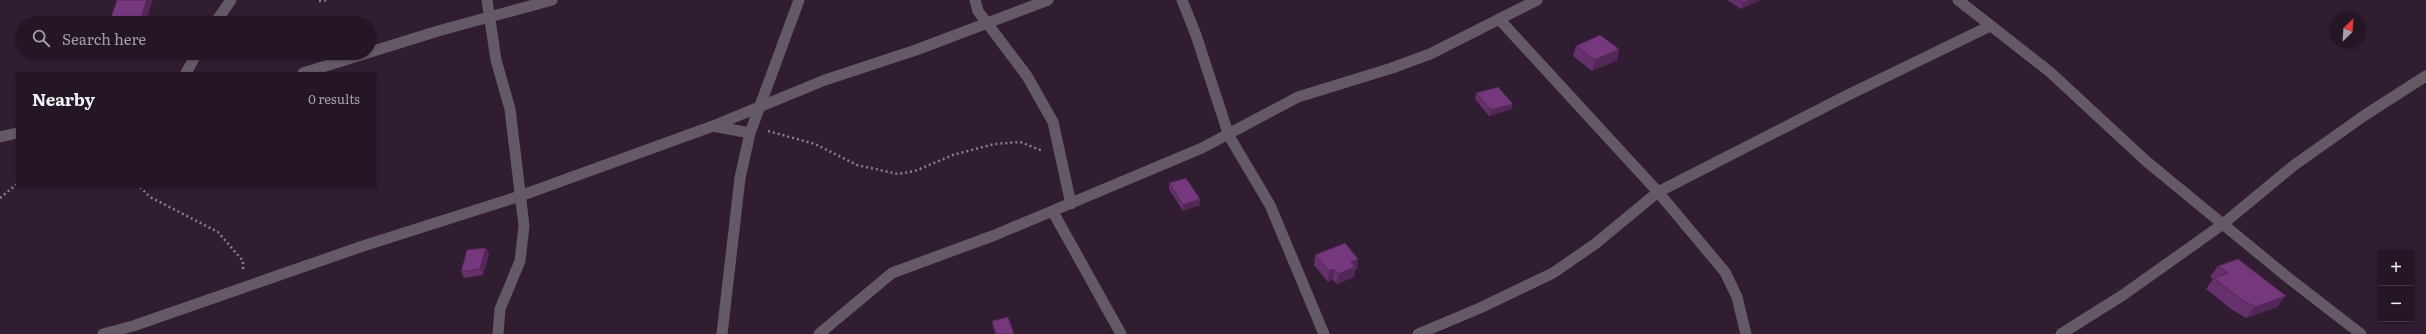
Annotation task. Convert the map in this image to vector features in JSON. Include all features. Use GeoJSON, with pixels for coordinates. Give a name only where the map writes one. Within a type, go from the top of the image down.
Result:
{"type":"FeatureCollection","features":[{"type":"Feature","properties":{"kind":"street"},"geometry":{"type":"LineString","coordinates":[[220,16],[232,0]]}},
{"type":"Feature","properties":{"kind":"street"},"geometry":{"type":"LineString","coordinates":[[487,0],[491,18],[496,60],[510,109],[524,226],[520,261],[500,309],[498,334]]}},
{"type":"Feature","properties":{"kind":"street"},"geometry":{"type":"LineString","coordinates":[[376,52],[552,0]]}},
{"type":"Feature","properties":{"kind":"street"},"geometry":{"type":"LineString","coordinates":[[722,334],[729,285],[740,178],[751,130],[762,105],[799,0]]}},
{"type":"Feature","properties":{"kind":"street"},"geometry":{"type":"LineString","coordinates":[[975,0],[978,11],[1027,76],[1053,122],[1071,204]]}},
{"type":"Feature","properties":{"kind":"street"},"geometry":{"type":"LineString","coordinates":[[102,334],[133,326],[363,246],[520,196],[713,126],[762,105],[1048,0]]}},
{"type":"Feature","properties":{"kind":"street"},"geometry":{"type":"LineString","coordinates":[[1182,0],[1196,35],[1229,136],[1270,205],[1324,334]]}},
{"type":"Feature","properties":{"kind":"street"},"geometry":{"type":"LineString","coordinates":[[819,334],[878,282],[892,273],[1053,212],[1229,136],[1284,103],[1328,86],[1391,68],[1437,51],[1537,0]]}},
{"type":"Feature","properties":{"kind":"street"},"geometry":{"type":"LineString","coordinates":[[1958,0],[2050,72],[2146,160],[2223,224],[2361,334]]}},
{"type":"Feature","properties":{"kind":"street"},"geometry":{"type":"LineString","coordinates":[[1500,20],[1658,192],[1725,272],[1737,298],[1746,334]]}},
{"type":"Feature","properties":{"kind":"street"},"geometry":{"type":"LineString","coordinates":[[1418,334],[1480,308],[1553,273],[1596,244],[1658,192],[1844,97],[1990,26]]}},
{"type":"Feature","properties":{"kind":"street"},"geometry":{"type":"LineString","coordinates":[[187,72],[193,60]]}},
{"type":"Feature","properties":{"kind":"street"},"geometry":{"type":"LineString","coordinates":[[306,72],[347,60]]}},
{"type":"Feature","properties":{"kind":"street"},"geometry":{"type":"LineString","coordinates":[[2061,334],[2123,295],[2223,224],[2293,166],[2426,76]]}},
{"type":"Feature","properties":{"kind":"street"},"geometry":{"type":"LineString","coordinates":[[713,126],[751,130]]}},
{"type":"Feature","properties":{"kind":"street"},"geometry":{"type":"LineString","coordinates":[[0,137],[16,133]]}},
{"type":"Feature","properties":{"kind":"street"},"geometry":{"type":"LineString","coordinates":[[1053,212],[1121,334]]}},
{"type":"Feature","properties":{"kind":"path"},"geometry":{"type":"LineString","coordinates":[[319,1],[328,0]]}},
{"type":"Feature","properties":{"kind":"path"},"geometry":{"type":"LineString","coordinates":[[751,130],[815,144],[857,164],[898,174],[915,172],[953,155],[994,144],[1020,142],[1060,156]]}},
{"type":"Feature","properties":{"kind":"path"},"geometry":{"type":"LineString","coordinates":[[0,198],[16,185]]}},
{"type":"Feature","properties":{"kind":"path"},"geometry":{"type":"LineString","coordinates":[[141,188],[150,197],[218,232],[243,261],[244,288]]}},
{"type":"Feature","properties":{"kind":"building"},"geometry":{"type":"Polygon","coordinates":[[[117,0],[147,0],[142,16],[111,16],[117,0]]]}},
{"type":"Feature","properties":{"kind":"building"},"geometry":{"type":"Polygon","coordinates":[[[1737,0],[1750,0],[1743,3],[1737,0]]]}},
{"type":"Feature","properties":{"kind":"building"},"geometry":{"type":"Polygon","coordinates":[[[1600,35],[1619,49],[1595,60],[1576,46],[1600,35]]]}},
{"type":"Feature","properties":{"kind":"building"},"geometry":{"type":"Polygon","coordinates":[[[1498,87],[1513,104],[1491,110],[1476,93],[1498,87]]]}},
{"type":"Feature","properties":{"kind":"building"},"geometry":{"type":"Polygon","coordinates":[[[1186,178],[1200,199],[1183,205],[1169,183],[1186,178]]]}},
{"type":"Feature","properties":{"kind":"building"},"geometry":{"type":"Polygon","coordinates":[[[1345,243],[1358,259],[1351,262],[1355,267],[1338,274],[1334,269],[1329,271],[1315,255],[1345,243]]]}},
{"type":"Feature","properties":{"kind":"building"},"geometry":{"type":"Polygon","coordinates":[[[486,248],[480,269],[461,272],[467,250],[486,248]]]}},
{"type":"Feature","properties":{"kind":"building"},"geometry":{"type":"Polygon","coordinates":[[[2238,259],[2286,296],[2255,307],[2239,298],[2214,278],[2228,273],[2218,266],[2238,259]]]}},
{"type":"Feature","properties":{"kind":"building"},"geometry":{"type":"Polygon","coordinates":[[[1008,317],[1014,334],[996,334],[992,321],[1008,317]]]}}]}
